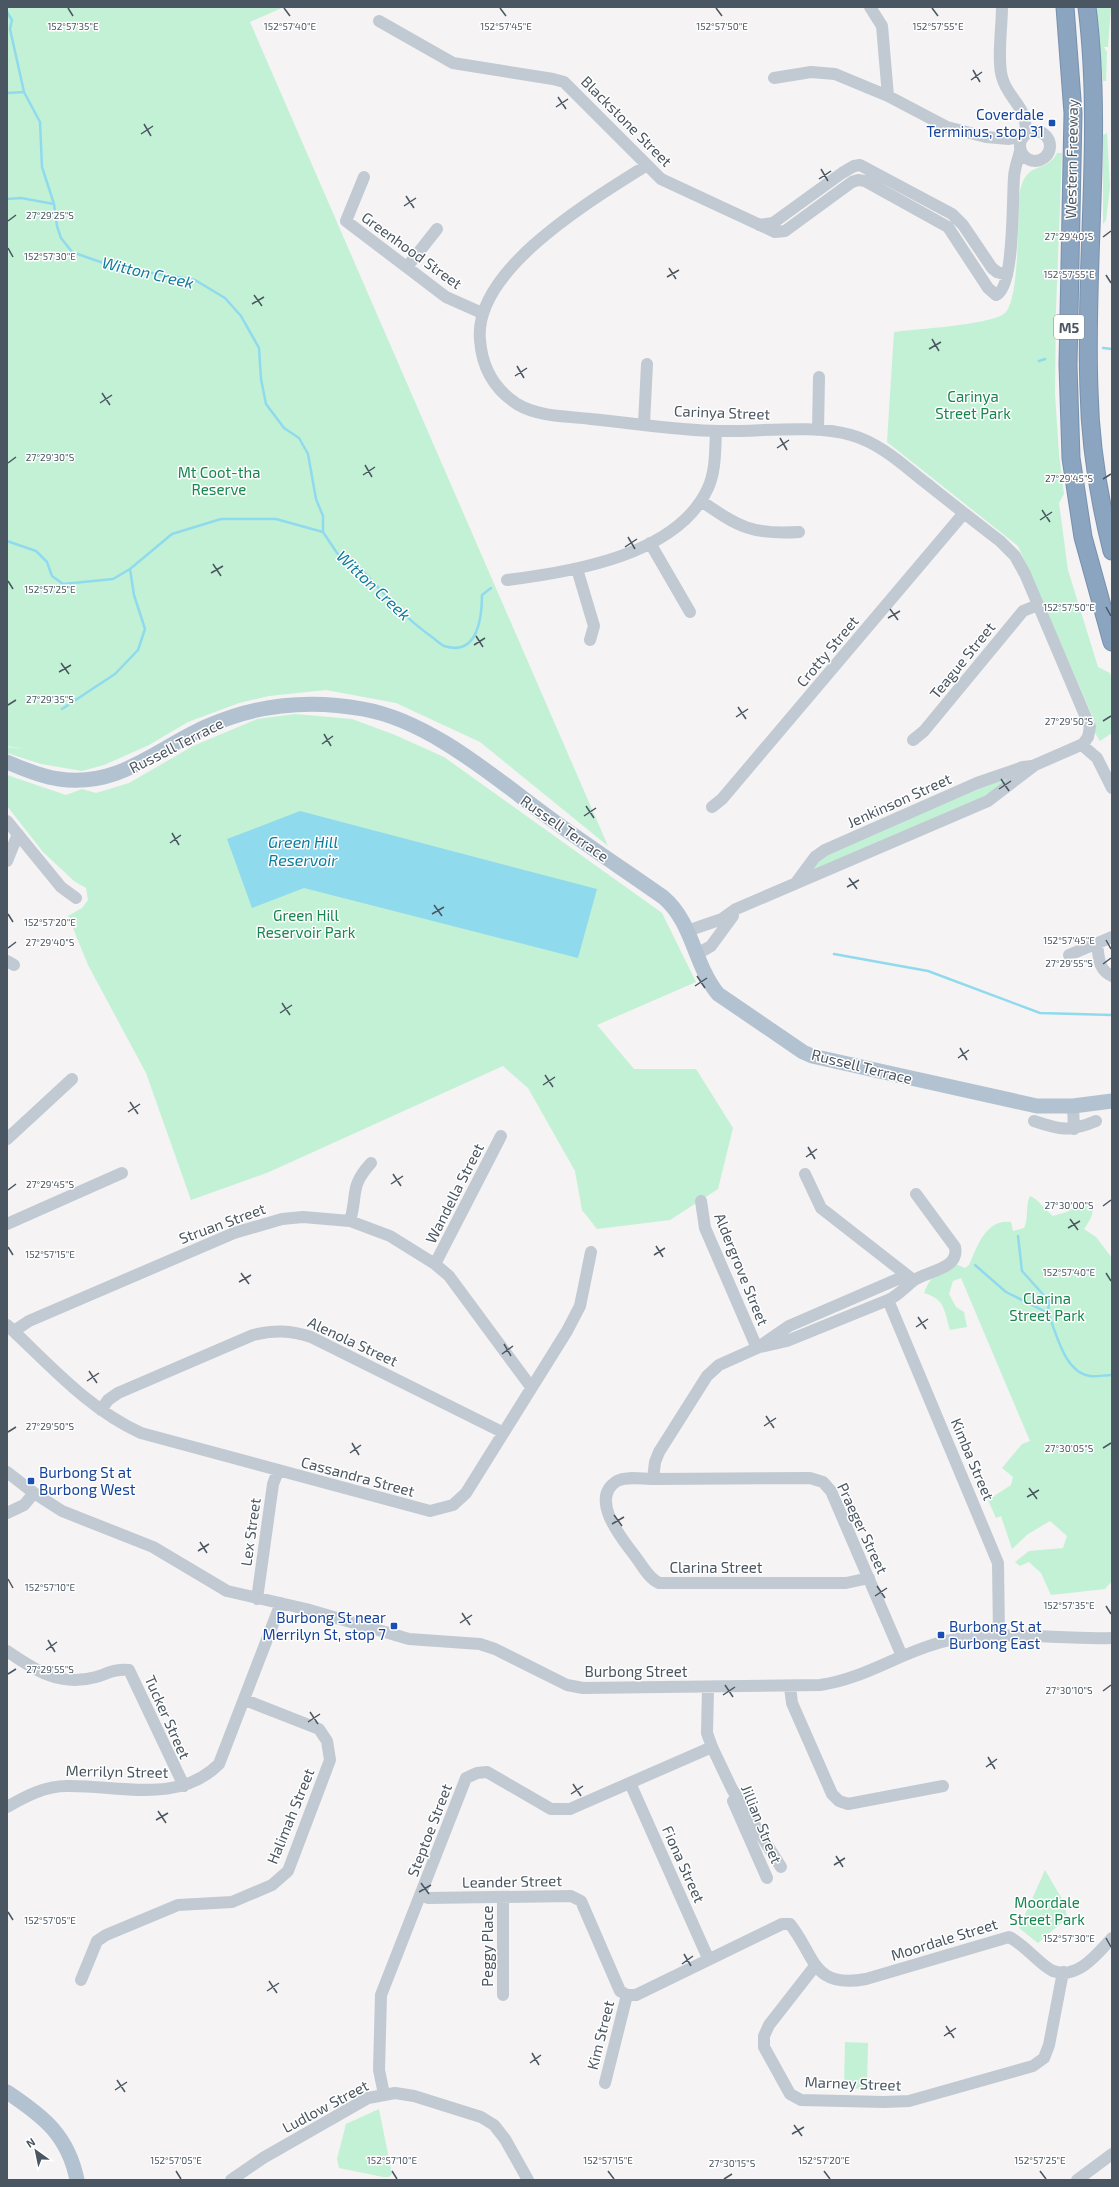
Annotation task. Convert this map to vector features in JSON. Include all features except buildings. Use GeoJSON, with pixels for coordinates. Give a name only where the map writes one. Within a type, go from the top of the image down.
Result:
{"type":"FeatureCollection","features":[{"type":"Feature","properties":{"kind":"highway","name":"Western Freeway"},"geometry":{"type":"LineString","coordinates":[[1065,7],[1073,113],[1068,366],[1071,458],[1083,537],[1112,642]]}},
{"type":"Feature","properties":{"kind":"highway","name":"Western Freeway"},"geometry":{"type":"LineString","coordinates":[[1087,7],[1093,90],[1089,392],[1099,484],[1112,551]]}},
{"type":"Feature","properties":{"kind":"main road","name":"Russell Terrace"},"geometry":{"type":"LineString","coordinates":[[7,762],[58,779],[95,780],[126,771],[207,726],[255,709],[308,703],[364,709],[408,724],[466,757],[663,897],[678,912],[710,982],[718,994],[803,1052],[812,1056],[1014,1102],[1049,1107],[1073,1106],[1112,1101]]}},
{"type":"Feature","properties":{"kind":"main road"},"geometry":{"type":"LineString","coordinates":[[7,2092],[43,2118],[56,2131],[67,2148],[77,2180]]}},
{"type":"Feature","properties":{"kind":"street"},"geometry":{"type":"LineString","coordinates":[[870,7],[882,26],[888,96]]}},
{"type":"Feature","properties":{"kind":"street"},"geometry":{"type":"LineString","coordinates":[[1002,7],[1001,74],[1005,86],[1026,108],[1050,142],[1050,149],[1046,156],[1024,170],[1014,193]]}},
{"type":"Feature","properties":{"kind":"street","name":"Blackstone Street"},"geometry":{"type":"LineString","coordinates":[[379,21],[452,63],[564,82],[668,184],[775,232],[783,232],[852,182],[863,180],[948,227],[994,294],[998,294],[1002,291],[1007,275]]}},
{"type":"Feature","properties":{"kind":"street"},"geometry":{"type":"LineString","coordinates":[[774,78],[805,72],[829,73],[849,78],[888,96],[940,124],[986,137],[1006,139],[1023,136],[1034,130],[1046,135]]}},
{"type":"Feature","properties":{"kind":"street"},"geometry":{"type":"LineString","coordinates":[[759,225],[772,223],[842,173],[854,166],[860,165],[952,214],[964,225],[992,268],[997,272],[1007,275],[1014,193],[1014,175],[1026,121],[1016,99]]}},
{"type":"Feature","properties":{"kind":"street"},"geometry":{"type":"LineString","coordinates":[[986,137],[1002,145],[1020,151],[1028,160],[1040,160]]}},
{"type":"Feature","properties":{"kind":"street","name":"Carinya Street"},"geometry":{"type":"LineString","coordinates":[[647,165],[609,189],[545,234],[513,266],[490,297],[482,313],[479,337],[486,369],[496,386],[518,404],[545,414],[716,431],[818,430],[852,435],[879,447],[1000,541],[1015,556],[1025,574],[1088,721],[1089,731],[1084,742]]}},
{"type":"Feature","properties":{"kind":"street","name":"Greenhood Street"},"geometry":{"type":"LineString","coordinates":[[364,177],[346,221],[451,300],[482,313]]}},
{"type":"Feature","properties":{"kind":"street"},"geometry":{"type":"LineString","coordinates":[[407,267],[437,229]]}},
{"type":"Feature","properties":{"kind":"street"},"geometry":{"type":"LineString","coordinates":[[644,424],[647,364]]}},
{"type":"Feature","properties":{"kind":"street"},"geometry":{"type":"LineString","coordinates":[[818,430],[819,377]]}},
{"type":"Feature","properties":{"kind":"street"},"geometry":{"type":"LineString","coordinates":[[507,580],[547,576],[608,560],[650,543],[680,525],[701,501],[712,477],[716,431]]}},
{"type":"Feature","properties":{"kind":"street"},"geometry":{"type":"LineString","coordinates":[[701,501],[734,522],[749,529],[774,534],[800,532]]}},
{"type":"Feature","properties":{"kind":"street","name":"Crotty Street"},"geometry":{"type":"LineString","coordinates":[[712,807],[722,799],[964,513]]}},
{"type":"Feature","properties":{"kind":"street"},"geometry":{"type":"LineString","coordinates":[[650,543],[690,612]]}},
{"type":"Feature","properties":{"kind":"street"},"geometry":{"type":"LineString","coordinates":[[577,569],[594,626],[590,640]]}},
{"type":"Feature","properties":{"kind":"street","name":"Teague Street"},"geometry":{"type":"LineString","coordinates":[[913,740],[924,731],[1023,611],[1038,605]]}},
{"type":"Feature","properties":{"kind":"street"},"geometry":{"type":"LineString","coordinates":[[1084,742],[1100,750],[1103,766],[1112,788]]}},
{"type":"Feature","properties":{"kind":"street","name":"Jenkinson Street"},"geometry":{"type":"LineString","coordinates":[[687,931],[722,918],[748,904],[988,801],[1035,766],[1084,742]]}},
{"type":"Feature","properties":{"kind":"street","name":"Jenkinson Street"},"geometry":{"type":"LineString","coordinates":[[791,886],[800,879],[815,857],[825,850],[977,783],[1023,767],[1035,766]]}},
{"type":"Feature","properties":{"kind":"street"},"geometry":{"type":"LineString","coordinates":[[7,821],[61,887],[76,898]]}},
{"type":"Feature","properties":{"kind":"street"},"geometry":{"type":"LineString","coordinates":[[7,861],[18,834]]}},
{"type":"Feature","properties":{"kind":"street","name":"Jenkinson Street"},"geometry":{"type":"LineString","coordinates":[[697,954],[710,947],[728,920],[748,904]]}},
{"type":"Feature","properties":{"kind":"street"},"geometry":{"type":"LineString","coordinates":[[1069,955],[1112,937]]}},
{"type":"Feature","properties":{"kind":"street"},"geometry":{"type":"LineString","coordinates":[[1097,944],[1101,967],[1105,973],[1112,976]]}},
{"type":"Feature","properties":{"kind":"street"},"geometry":{"type":"LineString","coordinates":[[7,1139],[72,1079]]}},
{"type":"Feature","properties":{"kind":"street"},"geometry":{"type":"LineString","coordinates":[[1073,1106],[1074,1129]]}},
{"type":"Feature","properties":{"kind":"street"},"geometry":{"type":"LineString","coordinates":[[1034,1121],[1060,1130],[1074,1129],[1096,1121]]}},
{"type":"Feature","properties":{"kind":"street","name":"Wandella Street"},"geometry":{"type":"LineString","coordinates":[[435,1264],[501,1136]]}},
{"type":"Feature","properties":{"kind":"street"},"geometry":{"type":"LineString","coordinates":[[350,1221],[355,1186],[360,1175],[371,1163]]}},
{"type":"Feature","properties":{"kind":"street"},"geometry":{"type":"LineString","coordinates":[[7,1224],[122,1173]]}},
{"type":"Feature","properties":{"kind":"street"},"geometry":{"type":"LineString","coordinates":[[805,1174],[821,1208],[910,1278]]}},
{"type":"Feature","properties":{"kind":"street"},"geometry":{"type":"LineString","coordinates":[[653,1479],[657,1456],[707,1376],[719,1365],[757,1348],[789,1326],[944,1266],[952,1261],[955,1254],[954,1245],[916,1194]]}},
{"type":"Feature","properties":{"kind":"street","name":"Aldergrove Street"},"geometry":{"type":"LineString","coordinates":[[701,1201],[705,1228],[757,1348]]}},
{"type":"Feature","properties":{"kind":"street","name":"Struan Street"},"geometry":{"type":"LineString","coordinates":[[10,1328],[240,1231],[282,1219],[303,1217],[350,1221],[390,1236],[435,1264],[450,1276],[531,1387]]}},
{"type":"Feature","properties":{"kind":"street","name":"Cassandra Street"},"geometry":{"type":"LineString","coordinates":[[10,1328],[82,1395],[124,1425],[141,1432],[278,1471],[430,1511],[453,1505],[466,1493],[502,1432],[567,1332],[580,1306],[591,1252]]}},
{"type":"Feature","properties":{"kind":"street"},"geometry":{"type":"LineString","coordinates":[[757,1348],[787,1341],[888,1300],[900,1293],[910,1278]]}},
{"type":"Feature","properties":{"kind":"street","name":"Kimba Street"},"geometry":{"type":"LineString","coordinates":[[888,1300],[998,1563],[999,1636]]}},
{"type":"Feature","properties":{"kind":"street","name":"Alenola Street"},"geometry":{"type":"LineString","coordinates":[[101,1410],[108,1400],[118,1393],[253,1335],[272,1330],[295,1332],[311,1337],[502,1432]]}},
{"type":"Feature","properties":{"kind":"street","name":"Lex Street"},"geometry":{"type":"LineString","coordinates":[[257,1599],[273,1484],[278,1471]]}},
{"type":"Feature","properties":{"kind":"street","name":"Burbong Street"},"geometry":{"type":"LineString","coordinates":[[7,1472],[62,1512],[153,1547],[227,1591],[257,1599],[281,1603],[409,1639],[480,1644],[495,1649],[567,1685],[582,1688],[790,1687],[820,1685],[844,1681],[931,1645],[955,1639],[999,1636],[1112,1638]]}},
{"type":"Feature","properties":{"kind":"street","name":"Praeger Street"},"geometry":{"type":"LineString","coordinates":[[653,1479],[810,1478],[821,1481],[831,1491],[902,1656]]}},
{"type":"Feature","properties":{"kind":"street","name":"Clarina Street"},"geometry":{"type":"LineString","coordinates":[[653,1479],[626,1479],[618,1481],[609,1490],[607,1504],[609,1517],[614,1528],[650,1576],[657,1582],[668,1584],[846,1583],[869,1578]]}},
{"type":"Feature","properties":{"kind":"street"},"geometry":{"type":"LineString","coordinates":[[7,1513],[24,1505],[34,1493]]}},
{"type":"Feature","properties":{"kind":"street","name":"Merrilyn Street"},"geometry":{"type":"LineString","coordinates":[[7,1807],[26,1796],[44,1789],[66,1786],[165,1790],[184,1786],[207,1776],[219,1764],[281,1603]]}},
{"type":"Feature","properties":{"kind":"street","name":"Tucker Street"},"geometry":{"type":"LineString","coordinates":[[7,1652],[38,1670],[63,1681],[96,1677],[116,1669],[129,1670],[184,1786]]}},
{"type":"Feature","properties":{"kind":"street"},"geometry":{"type":"LineString","coordinates":[[790,1687],[792,1703],[825,1780],[832,1794],[839,1801],[848,1804],[944,1786]]}},
{"type":"Feature","properties":{"kind":"street"},"geometry":{"type":"LineString","coordinates":[[708,1688],[707,1733],[712,1747]]}},
{"type":"Feature","properties":{"kind":"street","name":"Halimah Street"},"geometry":{"type":"LineString","coordinates":[[81,1980],[97,1941],[106,1935],[178,1905],[232,1902],[272,1885],[288,1871],[330,1760],[327,1741],[319,1729],[244,1700]]}},
{"type":"Feature","properties":{"kind":"street","name":"Jillian Street"},"geometry":{"type":"LineString","coordinates":[[712,1747],[728,1781],[781,1867]]}},
{"type":"Feature","properties":{"kind":"street","name":"Steptoe Street"},"geometry":{"type":"LineString","coordinates":[[384,2094],[379,2070],[381,1995],[466,1778],[477,1772],[487,1772],[551,1809],[570,1809],[712,1747]]}},
{"type":"Feature","properties":{"kind":"street","name":"Jillian Street"},"geometry":{"type":"LineString","coordinates":[[728,1781],[736,1810],[767,1878]]}},
{"type":"Feature","properties":{"kind":"street","name":"Fiona Street"},"geometry":{"type":"LineString","coordinates":[[630,1783],[708,1958]]}},
{"type":"Feature","properties":{"kind":"street","name":"Leander Street"},"geometry":{"type":"LineString","coordinates":[[420,1895],[427,1898],[571,1896],[582,1901],[620,1991],[627,1995]]}},
{"type":"Feature","properties":{"kind":"street","name":"Peggy Place"},"geometry":{"type":"LineString","coordinates":[[503,1897],[503,1995]]}},
{"type":"Feature","properties":{"kind":"street","name":"Moordale Street"},"geometry":{"type":"LineString","coordinates":[[708,1958],[782,1924],[790,1924],[798,1933],[815,1966],[834,1980],[849,1982],[866,1979],[1009,1937],[1020,1942],[1053,1971],[1063,1972]]}},
{"type":"Feature","properties":{"kind":"street"},"geometry":{"type":"LineString","coordinates":[[1063,1972],[1086,1965],[1112,1938]]}},
{"type":"Feature","properties":{"kind":"street"},"geometry":{"type":"LineString","coordinates":[[627,1995],[636,1995],[708,1958]]}},
{"type":"Feature","properties":{"kind":"street","name":"Marney Street"},"geometry":{"type":"LineString","coordinates":[[815,1966],[769,2025],[764,2036],[764,2047],[790,2094],[801,2100],[884,2102],[909,2101],[1033,2066],[1044,2058],[1049,2045],[1063,1972]]}},
{"type":"Feature","properties":{"kind":"street","name":"Kim Street"},"geometry":{"type":"LineString","coordinates":[[605,2083],[627,1995]]}},
{"type":"Feature","properties":{"kind":"street","name":"Ludlow Street"},"geometry":{"type":"LineString","coordinates":[[231,2180],[263,2158],[368,2098],[384,2094],[414,2096],[482,2117],[494,2125],[504,2138],[528,2180]]}},
{"type":"Feature","properties":{"kind":"street"},"geometry":{"type":"LineString","coordinates":[[1076,2180],[1110,2160]]}},
{"type":"Feature","properties":{"kind":"green space","name":"Mt Coot-tha Reserve"},"geometry":{"type":"Polygon","coordinates":[[[7,7],[284,7],[250,22],[608,846],[480,742],[396,703],[326,690],[269,696],[239,703],[188,722],[149,745],[104,765],[82,771],[41,764],[7,753],[7,747],[25,749],[7,746],[7,7]]]}},
{"type":"Feature","properties":{"kind":"green space"},"geometry":{"type":"Polygon","coordinates":[[[1095,7],[1111,7],[1108,47],[1104,47],[1107,52],[1106,81],[1103,81],[1095,7]]]}},
{"type":"Feature","properties":{"kind":"green space"},"geometry":{"type":"Polygon","coordinates":[[[1107,133],[1110,187],[1106,220],[1103,224],[1103,135],[1107,133]]]}},
{"type":"Feature","properties":{"kind":"green space","name":"Carinya Street Park"},"geometry":{"type":"Polygon","coordinates":[[[1057,153],[1062,153],[1056,309],[1055,394],[1059,454],[1064,494],[1059,503],[1068,570],[1098,667],[1110,673],[1112,680],[1112,733],[1100,741],[1095,733],[1095,722],[1018,546],[887,442],[894,332],[985,321],[1005,313],[1010,306],[1013,293],[1017,260],[1019,199],[1022,186],[1025,177],[1030,172],[1047,164],[1057,153]]]}},
{"type":"Feature","properties":{"kind":"green space","name":"Green Hill Reservoir Park"},"geometry":{"type":"Polygon","coordinates":[[[295,714],[352,719],[395,735],[444,757],[662,913],[696,982],[597,1025],[634,1069],[696,1069],[733,1128],[718,1189],[670,1220],[597,1229],[582,1210],[575,1171],[528,1088],[503,1066],[269,1172],[191,1200],[146,1073],[88,965],[68,916],[82,908],[88,900],[86,888],[74,881],[43,852],[7,806],[7,775],[66,795],[82,789],[96,793],[129,783],[193,746],[257,719],[295,714]]]}},
{"type":"Feature","properties":{"kind":"green space"},"geometry":{"type":"Polygon","coordinates":[[[1011,778],[987,796],[812,872],[812,867],[823,856],[986,784],[1011,778]]]}},
{"type":"Feature","properties":{"kind":"green space","name":"Clarina Street Park"},"geometry":{"type":"Polygon","coordinates":[[[1030,1196],[1053,1216],[1067,1212],[1078,1205],[1092,1204],[1093,1211],[1090,1220],[1084,1229],[1096,1237],[1112,1258],[1112,1581],[1105,1589],[1051,1595],[1041,1573],[1029,1562],[1020,1566],[1015,1562],[1029,1551],[1063,1548],[1067,1536],[1050,1521],[1028,1534],[1012,1549],[1001,1516],[996,1518],[988,1500],[1011,1485],[1013,1477],[1002,1468],[1022,1444],[1030,1441],[961,1278],[953,1281],[949,1294],[956,1307],[964,1312],[967,1327],[950,1330],[943,1306],[936,1298],[924,1293],[926,1287],[935,1275],[943,1269],[953,1263],[965,1268],[969,1265],[979,1242],[995,1224],[1011,1222],[1013,1231],[1024,1228],[1030,1196]]]}},
{"type":"Feature","properties":{"kind":"green space","name":"Moordale Street Park"},"geometry":{"type":"Polygon","coordinates":[[[1045,1870],[1065,1904],[1067,1918],[1038,1943],[1019,1928],[1045,1870]]]}},
{"type":"Feature","properties":{"kind":"green space"},"geometry":{"type":"Polygon","coordinates":[[[845,2042],[868,2043],[867,2089],[844,2088],[845,2042]]]}},
{"type":"Feature","properties":{"kind":"green space"},"geometry":{"type":"Polygon","coordinates":[[[379,2109],[392,2174],[389,2177],[383,2177],[339,2168],[337,2159],[346,2124],[379,2109]]]}},
{"type":"Feature","properties":{"kind":"water","name":"Green Hill Reservoir"},"geometry":{"type":"Polygon","coordinates":[[[300,811],[597,889],[578,958],[304,888],[252,908],[227,839],[300,811]]]}},
{"type":"Feature","properties":{"kind":"waterway"},"geometry":{"type":"LineString","coordinates":[[7,12],[12,20],[10,29],[24,92]]}},
{"type":"Feature","properties":{"kind":"waterway","name":"Witton Creek"},"geometry":{"type":"LineString","coordinates":[[7,93],[24,92],[40,122],[42,167],[54,204],[57,226],[61,238],[72,252],[115,267],[195,280],[225,298],[241,316],[259,348],[261,379],[266,404],[284,428],[299,438],[308,454],[316,499],[323,516],[323,532],[337,553],[352,566],[363,571],[405,615],[444,646],[455,648],[464,646],[471,640],[476,633],[479,624],[482,595],[491,588]]}},
{"type":"Feature","properties":{"kind":"waterway"},"geometry":{"type":"LineString","coordinates":[[7,199],[21,198],[54,204]]}},
{"type":"Feature","properties":{"kind":"waterway","name":"Witton Creek"},"geometry":{"type":"LineString","coordinates":[[1103,348],[1112,349]]}},
{"type":"Feature","properties":{"kind":"waterway","name":"Witton Creek"},"geometry":{"type":"LineString","coordinates":[[1039,361],[1045,359]]}},
{"type":"Feature","properties":{"kind":"waterway"},"geometry":{"type":"LineString","coordinates":[[62,709],[115,674],[138,650],[145,629],[134,595],[130,569],[172,534],[221,519],[276,519],[323,532]]}},
{"type":"Feature","properties":{"kind":"waterway"},"geometry":{"type":"LineString","coordinates":[[7,541],[36,551],[47,562],[52,576],[63,584],[113,579],[130,569]]}},
{"type":"Feature","properties":{"kind":"waterway"},"geometry":{"type":"LineString","coordinates":[[834,954],[928,971],[1040,1013],[1112,1015]]}},
{"type":"Feature","properties":{"kind":"waterway"},"geometry":{"type":"LineString","coordinates":[[1018,1236],[1022,1271],[1049,1301],[1048,1313]]}},
{"type":"Feature","properties":{"kind":"waterway"},"geometry":{"type":"LineString","coordinates":[[975,1265],[1006,1292],[1048,1313],[1063,1351],[1068,1360],[1081,1373],[1090,1376],[1112,1375]]}},
{"type":"Feature","properties":{"kind":"place","name":"Coverdale Terminus, stop 31"},"geometry":{"type":"Point","coordinates":[1052,123]}},
{"type":"Feature","properties":{"kind":"place","name":"Burbong St at Burbong West"},"geometry":{"type":"Point","coordinates":[31,1481]}},
{"type":"Feature","properties":{"kind":"place","name":"Burbong St near Merrilyn St, stop 7"},"geometry":{"type":"Point","coordinates":[394,1626]}},
{"type":"Feature","properties":{"kind":"place","name":"Burbong St at Burbong East"},"geometry":{"type":"Point","coordinates":[941,1635]}}]}
